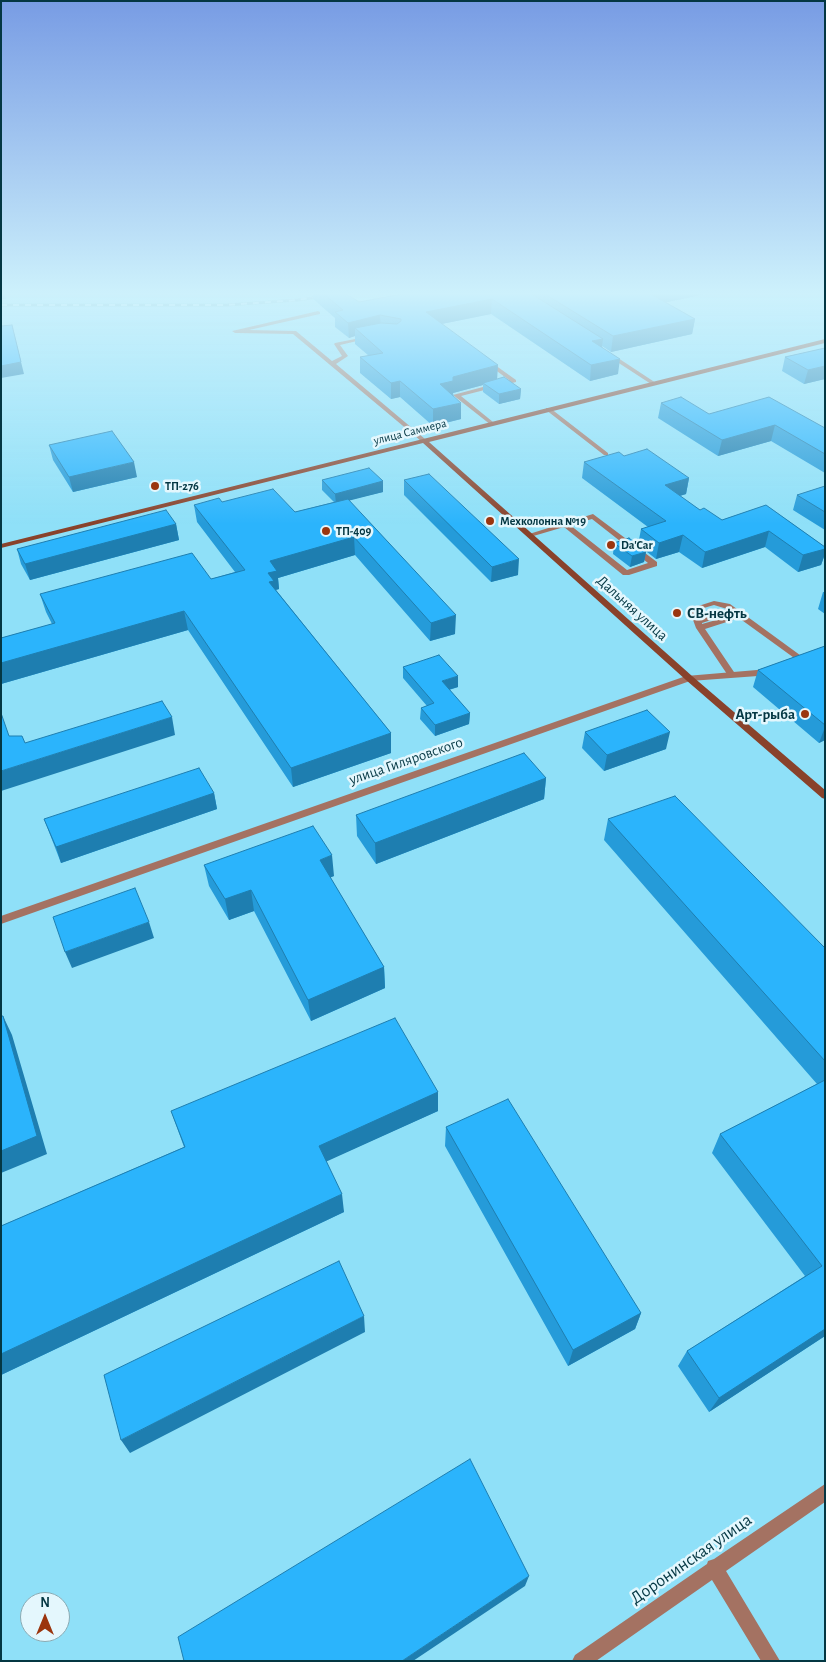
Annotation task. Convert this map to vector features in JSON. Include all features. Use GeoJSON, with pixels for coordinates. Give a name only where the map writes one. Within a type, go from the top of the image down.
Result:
{"type":"FeatureCollection","features":[{"type":"Feature","properties":{"kind":"street"},"geometry":{"type":"LineString","coordinates":[[337,369],[423,440]]}},
{"type":"Feature","properties":{"kind":"street"},"geometry":{"type":"LineString","coordinates":[[492,423],[456,395],[514,381],[497,369]]}},
{"type":"Feature","properties":{"kind":"street"},"geometry":{"type":"LineString","coordinates":[[631,369],[653,383]]}},
{"type":"Feature","properties":{"kind":"street","name":"улица Саммера"},"geometry":{"type":"LineString","coordinates":[[1,546],[712,369]]}},
{"type":"Feature","properties":{"kind":"street"},"geometry":{"type":"LineString","coordinates":[[548,409],[606,454]]}},
{"type":"Feature","properties":{"kind":"street","name":"Дальняя улица"},"geometry":{"type":"LineString","coordinates":[[423,440],[689,678],[825,796]]}},
{"type":"Feature","properties":{"kind":"street"},"geometry":{"type":"LineString","coordinates":[[530,535],[565,524],[593,516],[654,564],[626,573],[565,524]]}},
{"type":"Feature","properties":{"kind":"street"},"geometry":{"type":"LineString","coordinates":[[732,675],[697,622],[693,609],[714,603],[730,608],[741,615]]}},
{"type":"Feature","properties":{"kind":"street"},"geometry":{"type":"LineString","coordinates":[[697,622],[730,608]]}},
{"type":"Feature","properties":{"kind":"street"},"geometry":{"type":"LineString","coordinates":[[697,622],[741,615]]}},
{"type":"Feature","properties":{"kind":"street","name":"улица Гиляровского"},"geometry":{"type":"LineString","coordinates":[[1,920],[689,678],[758,673],[796,660],[741,615]]}},
{"type":"Feature","properties":{"kind":"street","name":"Доронинская улица"},"geometry":{"type":"LineString","coordinates":[[581,1661],[714,1567],[825,1492]]}},
{"type":"Feature","properties":{"kind":"street"},"geometry":{"type":"LineString","coordinates":[[714,1567],[770,1661]]}},
{"type":"Feature","properties":{"kind":"building"},"geometry":{"type":"Polygon","coordinates":[[[374,369],[485,369],[453,377],[453,381],[440,384],[461,403],[433,409],[400,381],[391,383],[374,369]]]}},
{"type":"Feature","properties":{"kind":"building"},"geometry":{"type":"Polygon","coordinates":[[[504,377],[521,389],[499,394],[483,383],[504,377]]]}},
{"type":"Feature","properties":{"kind":"building"},"geometry":{"type":"Polygon","coordinates":[[[681,397],[709,414],[769,397],[825,428],[825,454],[775,425],[722,440],[661,403],[681,397]]]}},
{"type":"Feature","properties":{"kind":"building"},"geometry":{"type":"Polygon","coordinates":[[[112,431],[134,462],[69,477],[49,445],[112,431]]]}},
{"type":"Feature","properties":{"kind":"building"},"geometry":{"type":"Polygon","coordinates":[[[647,449],[689,478],[665,485],[700,510],[704,508],[722,520],[766,505],[825,547],[825,549],[803,555],[769,531],[705,552],[683,535],[659,543],[641,529],[666,521],[584,462],[619,452],[624,456],[647,449]]]}},
{"type":"Feature","properties":{"kind":"building"},"geometry":{"type":"Polygon","coordinates":[[[369,468],[383,481],[335,494],[322,480],[369,468]]]}},
{"type":"Feature","properties":{"kind":"building"},"geometry":{"type":"Polygon","coordinates":[[[429,474],[519,559],[492,567],[404,480],[429,474]]]}},
{"type":"Feature","properties":{"kind":"building"},"geometry":{"type":"Polygon","coordinates":[[[825,486],[825,512],[797,495],[825,486]]]}},
{"type":"Feature","properties":{"kind":"building"},"geometry":{"type":"Polygon","coordinates":[[[273,489],[295,512],[348,499],[456,615],[431,623],[354,537],[270,561],[277,571],[268,573],[274,581],[269,582],[391,733],[291,768],[184,611],[1,663],[1,638],[55,623],[40,594],[192,553],[211,579],[245,570],[194,505],[219,498],[222,502],[273,489]]]}},
{"type":"Feature","properties":{"kind":"building"},"geometry":{"type":"Polygon","coordinates":[[[166,510],[176,524],[25,564],[17,549],[166,510]]]}},
{"type":"Feature","properties":{"kind":"building"},"geometry":{"type":"Polygon","coordinates":[[[629,538],[646,552],[632,556],[614,543],[629,538]]]}},
{"type":"Feature","properties":{"kind":"building"},"geometry":{"type":"Polygon","coordinates":[[[825,646],[825,725],[758,670],[825,646]]]}},
{"type":"Feature","properties":{"kind":"building"},"geometry":{"type":"Polygon","coordinates":[[[439,655],[458,676],[442,681],[470,713],[435,725],[421,708],[434,703],[403,667],[439,655]]]}},
{"type":"Feature","properties":{"kind":"building"},"geometry":{"type":"Polygon","coordinates":[[[162,701],[172,717],[1,771],[1,713],[9,736],[22,736],[25,743],[162,701]]]}},
{"type":"Feature","properties":{"kind":"building"},"geometry":{"type":"Polygon","coordinates":[[[647,710],[670,732],[607,755],[585,732],[647,710]]]}},
{"type":"Feature","properties":{"kind":"building"},"geometry":{"type":"Polygon","coordinates":[[[524,753],[546,778],[375,843],[356,815],[524,753]]]}},
{"type":"Feature","properties":{"kind":"building"},"geometry":{"type":"Polygon","coordinates":[[[199,768],[214,793],[56,847],[44,819],[199,768]]]}},
{"type":"Feature","properties":{"kind":"building"},"geometry":{"type":"Polygon","coordinates":[[[675,796],[825,948],[825,1061],[608,819],[675,796]]]}},
{"type":"Feature","properties":{"kind":"building"},"geometry":{"type":"Polygon","coordinates":[[[313,826],[332,855],[320,860],[384,967],[308,1000],[251,890],[225,899],[204,865],[313,826]]]}},
{"type":"Feature","properties":{"kind":"building"},"geometry":{"type":"Polygon","coordinates":[[[135,888],[149,922],[65,952],[53,917],[135,888]]]}},
{"type":"Feature","properties":{"kind":"building"},"geometry":{"type":"Polygon","coordinates":[[[1,1016],[3,1016],[37,1136],[1,1151],[1,1016]]]}},
{"type":"Feature","properties":{"kind":"building"},"geometry":{"type":"Polygon","coordinates":[[[395,1018],[438,1092],[319,1146],[342,1194],[1,1354],[1,1226],[185,1147],[171,1111],[395,1018]]]}},
{"type":"Feature","properties":{"kind":"building"},"geometry":{"type":"Polygon","coordinates":[[[825,1080],[825,1329],[719,1398],[687,1351],[822,1266],[720,1134],[825,1080]]]}},
{"type":"Feature","properties":{"kind":"building"},"geometry":{"type":"Polygon","coordinates":[[[508,1099],[641,1313],[573,1350],[446,1127],[508,1099]]]}},
{"type":"Feature","properties":{"kind":"building"},"geometry":{"type":"Polygon","coordinates":[[[339,1261],[364,1316],[121,1440],[104,1375],[339,1261]]]}},
{"type":"Feature","properties":{"kind":"building"},"geometry":{"type":"Polygon","coordinates":[[[470,1459],[529,1576],[402,1661],[184,1661],[178,1637],[470,1459]]]}},
{"type":"Feature","properties":{"kind":"place","name":"ТП-276"},"geometry":{"type":"Point","coordinates":[155,486]}},
{"type":"Feature","properties":{"kind":"place","name":"Мехколонна №19"},"geometry":{"type":"Point","coordinates":[490,521]}},
{"type":"Feature","properties":{"kind":"place","name":"ТП-409"},"geometry":{"type":"Point","coordinates":[326,531]}},
{"type":"Feature","properties":{"kind":"place","name":"Da'Car"},"geometry":{"type":"Point","coordinates":[611,545]}},
{"type":"Feature","properties":{"kind":"place","name":"СВ-нефть"},"geometry":{"type":"Point","coordinates":[677,613]}},
{"type":"Feature","properties":{"kind":"place","name":"Арт-рыба"},"geometry":{"type":"Point","coordinates":[805,714]}}]}
